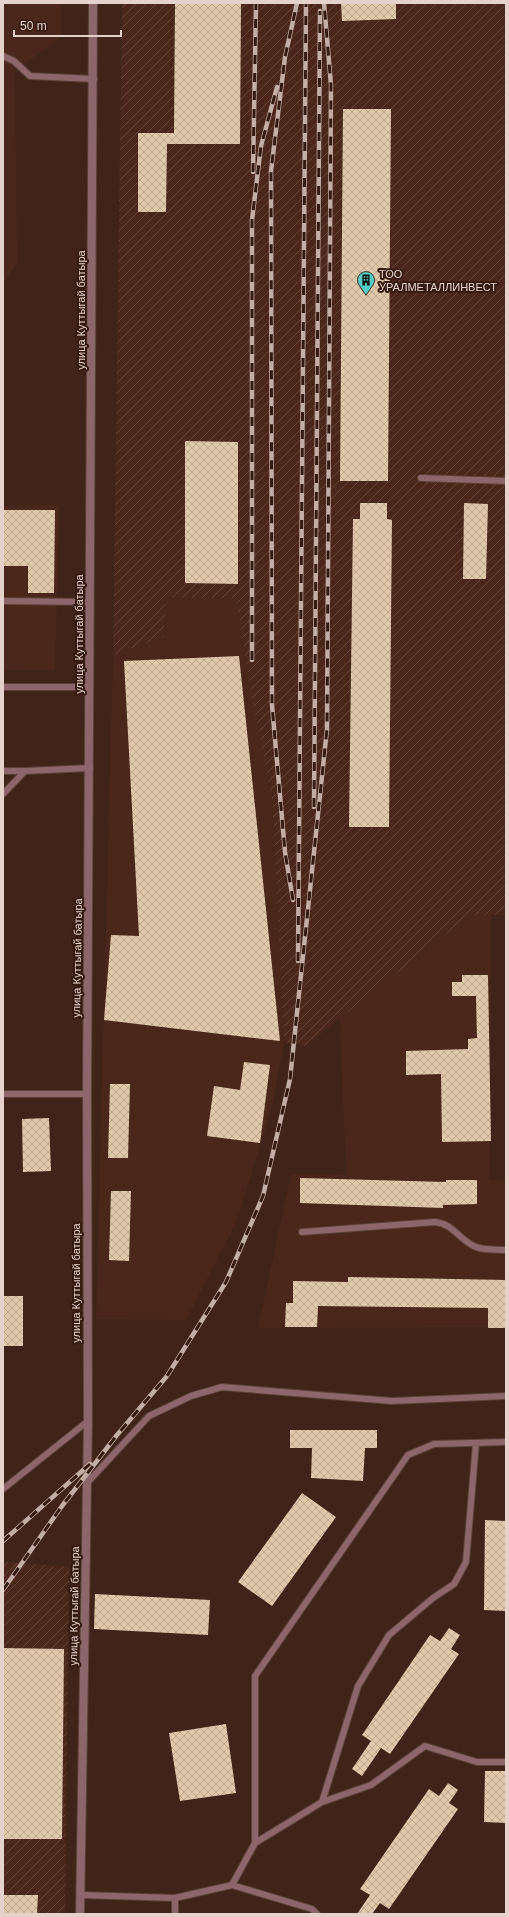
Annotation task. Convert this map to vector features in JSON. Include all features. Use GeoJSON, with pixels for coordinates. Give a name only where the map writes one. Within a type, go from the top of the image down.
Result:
{"type":"FeatureCollection","features":[{"type":"Feature","properties":{"kind":"street","name":"улица Куттыгай батыра"},"geometry":{"type":"LineString","coordinates":[[80,1914],[88,1421],[87,1094],[94,79],[93,3]]}},
{"type":"Feature","properties":{"kind":"lane"},"geometry":{"type":"LineString","coordinates":[[3,56],[14,60],[30,76],[94,79]]}},
{"type":"Feature","properties":{"kind":"lane"},"geometry":{"type":"LineString","coordinates":[[421,478],[506,481]]}},
{"type":"Feature","properties":{"kind":"lane"},"geometry":{"type":"LineString","coordinates":[[3,601],[90,602]]}},
{"type":"Feature","properties":{"kind":"lane"},"geometry":{"type":"LineString","coordinates":[[3,687],[90,687]]}},
{"type":"Feature","properties":{"kind":"lane"},"geometry":{"type":"LineString","coordinates":[[3,771],[90,768]]}},
{"type":"Feature","properties":{"kind":"lane"},"geometry":{"type":"LineString","coordinates":[[3,794],[25,771]]}},
{"type":"Feature","properties":{"kind":"lane"},"geometry":{"type":"LineString","coordinates":[[3,1094],[87,1094]]}},
{"type":"Feature","properties":{"kind":"lane"},"geometry":{"type":"LineString","coordinates":[[302,1232],[435,1222],[446,1223],[472,1246],[482,1249],[506,1250]]}},
{"type":"Feature","properties":{"kind":"lane"},"geometry":{"type":"LineString","coordinates":[[87,1483],[149,1416],[191,1396],[222,1387],[392,1401],[506,1396]]}},
{"type":"Feature","properties":{"kind":"lane"},"geometry":{"type":"LineString","coordinates":[[3,1489],[88,1421]]}},
{"type":"Feature","properties":{"kind":"lane"},"geometry":{"type":"LineString","coordinates":[[232,1885],[255,1843],[255,1676],[408,1455],[434,1444],[506,1442]]}},
{"type":"Feature","properties":{"kind":"lane"},"geometry":{"type":"LineString","coordinates":[[322,1802],[358,1686],[389,1635],[433,1598],[454,1584],[466,1562],[476,1443]]}},
{"type":"Feature","properties":{"kind":"lane"},"geometry":{"type":"LineString","coordinates":[[255,1843],[322,1802],[371,1785],[424,1746],[477,1762],[506,1762]]}},
{"type":"Feature","properties":{"kind":"lane"},"geometry":{"type":"LineString","coordinates":[[81,1895],[175,1898],[232,1885],[312,1909],[317,1914]]}},
{"type":"Feature","properties":{"kind":"lane"},"geometry":{"type":"LineString","coordinates":[[175,1898],[175,1914]]}},
{"type":"Feature","properties":{"kind":"shaded area"},"geometry":{"type":"Polygon","coordinates":[[[3,3],[61,3],[61,37],[15,71],[17,263],[3,283],[3,3]]]}},
{"type":"Feature","properties":{"kind":"shaded area"},"geometry":{"type":"Polygon","coordinates":[[[122,3],[506,3],[506,915],[470,915],[305,1046],[284,1042],[272,798],[252,697],[236,599],[166,597],[164,637],[113,655],[122,3]]]}},
{"type":"Feature","properties":{"kind":"shaded area"},"geometry":{"type":"Polygon","coordinates":[[[59,505],[55,670],[3,671],[3,506],[59,505]]]}},
{"type":"Feature","properties":{"kind":"shaded area"},"geometry":{"type":"Polygon","coordinates":[[[166,597],[236,599],[272,798],[284,1042],[272,1107],[237,1221],[186,1320],[96,1319],[113,655],[164,637],[166,597]]]}},
{"type":"Feature","properties":{"kind":"shaded area"},"geometry":{"type":"Polygon","coordinates":[[[470,915],[491,915],[489,1179],[506,1181],[506,1327],[258,1328],[291,1174],[346,1175],[340,1018],[470,915]]]}},
{"type":"Feature","properties":{"kind":"shaded area"},"geometry":{"type":"Polygon","coordinates":[[[5,1562],[69,1567],[65,1914],[3,1914],[3,1564],[5,1562]]]}},
{"type":"Feature","properties":{"kind":"building"},"geometry":{"type":"Polygon","coordinates":[[[175,3],[241,3],[240,144],[167,144],[166,212],[138,212],[138,133],[174,133],[175,3]]]}},
{"type":"Feature","properties":{"kind":"building"},"geometry":{"type":"Polygon","coordinates":[[[341,3],[396,3],[396,19],[342,21],[341,3]]]}},
{"type":"Feature","properties":{"kind":"building","name":"ТОО УРАЛМЕТАЛЛИНВЕСТ"},"geometry":{"type":"Polygon","coordinates":[[[343,109],[391,109],[388,481],[340,481],[343,109]]]}},
{"type":"Feature","properties":{"kind":"building"},"geometry":{"type":"Polygon","coordinates":[[[185,441],[238,442],[238,584],[185,583],[185,441]]]}},
{"type":"Feature","properties":{"kind":"building"},"geometry":{"type":"Polygon","coordinates":[[[360,503],[387,503],[387,519],[392,520],[389,827],[349,827],[353,519],[360,519],[360,503]]]}},
{"type":"Feature","properties":{"kind":"building"},"geometry":{"type":"Polygon","coordinates":[[[464,503],[488,504],[486,579],[463,579],[464,503]]]}},
{"type":"Feature","properties":{"kind":"building"},"geometry":{"type":"Polygon","coordinates":[[[3,510],[55,510],[54,593],[28,593],[28,566],[3,566],[3,510]]]}},
{"type":"Feature","properties":{"kind":"building"},"geometry":{"type":"Polygon","coordinates":[[[239,656],[280,1041],[104,1020],[111,935],[139,936],[124,661],[239,656]]]}},
{"type":"Feature","properties":{"kind":"building"},"geometry":{"type":"Polygon","coordinates":[[[462,975],[488,975],[491,1141],[442,1142],[441,1074],[406,1075],[406,1051],[468,1049],[468,1039],[477,1038],[476,996],[452,996],[452,982],[462,982],[462,975]]]}},
{"type":"Feature","properties":{"kind":"building"},"geometry":{"type":"Polygon","coordinates":[[[244,1062],[270,1065],[260,1143],[207,1136],[214,1086],[240,1090],[244,1062]]]}},
{"type":"Feature","properties":{"kind":"building"},"geometry":{"type":"Polygon","coordinates":[[[110,1084],[130,1084],[128,1158],[108,1158],[110,1084]]]}},
{"type":"Feature","properties":{"kind":"building"},"geometry":{"type":"Polygon","coordinates":[[[49,1118],[51,1171],[23,1172],[22,1119],[49,1118]]]}},
{"type":"Feature","properties":{"kind":"building"},"geometry":{"type":"Polygon","coordinates":[[[300,1178],[446,1182],[446,1180],[477,1180],[477,1204],[443,1205],[443,1208],[300,1203],[300,1178]]]}},
{"type":"Feature","properties":{"kind":"building"},"geometry":{"type":"Polygon","coordinates":[[[111,1191],[131,1191],[129,1261],[109,1260],[111,1191]]]}},
{"type":"Feature","properties":{"kind":"building"},"geometry":{"type":"Polygon","coordinates":[[[348,1277],[506,1280],[506,1328],[488,1328],[488,1308],[318,1306],[317,1327],[285,1327],[286,1303],[293,1303],[293,1281],[348,1282],[348,1277]]]}},
{"type":"Feature","properties":{"kind":"building"},"geometry":{"type":"Polygon","coordinates":[[[3,1296],[23,1296],[23,1346],[3,1346],[3,1296]]]}},
{"type":"Feature","properties":{"kind":"building"},"geometry":{"type":"Polygon","coordinates":[[[290,1430],[377,1430],[377,1448],[365,1448],[363,1481],[311,1478],[312,1448],[290,1448],[290,1430]]]}},
{"type":"Feature","properties":{"kind":"building"},"geometry":{"type":"Polygon","coordinates":[[[302,1493],[336,1517],[272,1606],[238,1582],[302,1493]]]}},
{"type":"Feature","properties":{"kind":"building"},"geometry":{"type":"Polygon","coordinates":[[[485,1520],[506,1521],[506,1611],[484,1610],[485,1520]]]}},
{"type":"Feature","properties":{"kind":"building"},"geometry":{"type":"Polygon","coordinates":[[[95,1594],[210,1600],[208,1635],[94,1629],[95,1594]]]}},
{"type":"Feature","properties":{"kind":"building"},"geometry":{"type":"Polygon","coordinates":[[[449,1628],[460,1635],[451,1649],[459,1654],[390,1754],[381,1748],[362,1776],[352,1769],[371,1741],[362,1735],[430,1635],[440,1641],[449,1628]]]}},
{"type":"Feature","properties":{"kind":"building"},"geometry":{"type":"Polygon","coordinates":[[[3,1648],[64,1649],[62,1839],[3,1839],[3,1648]]]}},
{"type":"Feature","properties":{"kind":"building"},"geometry":{"type":"Polygon","coordinates":[[[226,1724],[236,1793],[180,1801],[169,1733],[226,1724]]]}},
{"type":"Feature","properties":{"kind":"building"},"geometry":{"type":"Polygon","coordinates":[[[485,1771],[506,1771],[506,1823],[484,1822],[485,1771]]]}},
{"type":"Feature","properties":{"kind":"building"},"geometry":{"type":"Polygon","coordinates":[[[448,1783],[458,1790],[449,1803],[458,1809],[389,1909],[380,1903],[372,1914],[357,1914],[370,1895],[360,1889],[429,1789],[439,1796],[448,1783]]]}},
{"type":"Feature","properties":{"kind":"building"},"geometry":{"type":"Polygon","coordinates":[[[3,1895],[38,1895],[37,1914],[3,1914],[3,1895]]]}},
{"type":"Feature","properties":{"kind":"railway"},"geometry":{"type":"LineString","coordinates":[[253,172],[256,3]]}},
{"type":"Feature","properties":{"kind":"railway"},"geometry":{"type":"LineString","coordinates":[[293,900],[285,852],[272,705],[271,171],[285,57],[297,3]]}},
{"type":"Feature","properties":{"kind":"railway"},"geometry":{"type":"LineString","coordinates":[[298,961],[306,3]]}},
{"type":"Feature","properties":{"kind":"railway"},"geometry":{"type":"LineString","coordinates":[[3,1590],[62,1506],[117,1435],[167,1376],[226,1282],[263,1196],[290,1079],[327,729],[331,85],[324,3]]}},
{"type":"Feature","properties":{"kind":"railway"},"geometry":{"type":"LineString","coordinates":[[314,807],[320,11]]}},
{"type":"Feature","properties":{"kind":"railway"},"geometry":{"type":"LineString","coordinates":[[252,660],[252,220],[261,146],[277,87]]}},
{"type":"Feature","properties":{"kind":"railway"},"geometry":{"type":"LineString","coordinates":[[3,1541],[90,1464]]}},
{"type":"Feature","properties":{"kind":"place","name":"ТОО УРАЛМЕТАЛЛИНВЕСТ"},"geometry":{"type":"Point","coordinates":[366,295]}}]}
